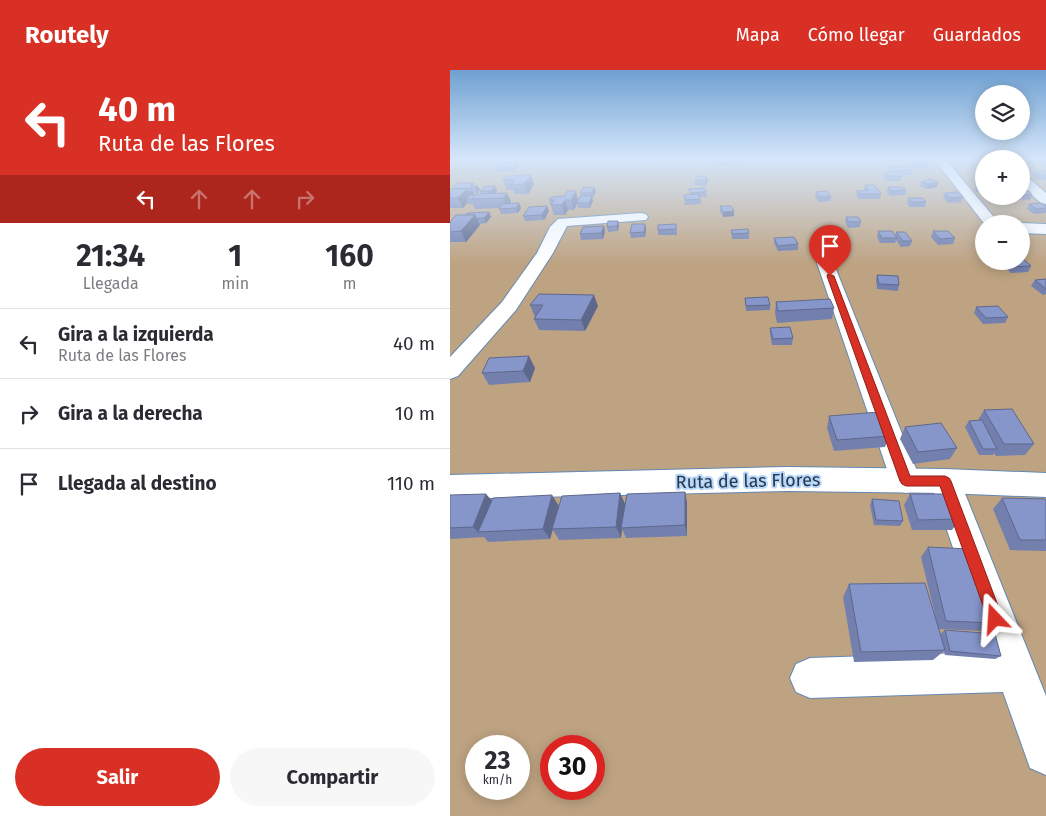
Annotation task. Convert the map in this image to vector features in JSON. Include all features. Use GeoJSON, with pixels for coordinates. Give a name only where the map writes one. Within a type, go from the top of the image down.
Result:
{"type":"FeatureCollection","features":[{"type":"Feature","properties":{"kind":"street"},"geometry":{"type":"LineString","coordinates":[[968,195],[985,215]]}},
{"type":"Feature","properties":{"kind":"street"},"geometry":{"type":"LineString","coordinates":[[450,371],[509,306],[545,253],[558,227],[563,222],[641,217]]}},
{"type":"Feature","properties":{"kind":"street"},"geometry":{"type":"LineString","coordinates":[[1030,228],[1046,229]]}},
{"type":"Feature","properties":{"kind":"street"},"geometry":{"type":"LineString","coordinates":[[823,257],[906,481]]}},
{"type":"Feature","properties":{"kind":"street","name":"Ruta de las Flores"},"geometry":{"type":"LineString","coordinates":[[451,483],[788,479],[945,481],[1046,485]]}},
{"type":"Feature","properties":{"kind":"street"},"geometry":{"type":"LineString","coordinates":[[945,481],[1014,671],[1046,752]]}},
{"type":"Feature","properties":{"kind":"street"},"geometry":{"type":"LineString","coordinates":[[810,678],[1014,671]]}},
{"type":"Feature","properties":{"kind":"shaded area"},"geometry":{"type":"Polygon","coordinates":[[[450,195],[975,195],[975,205],[1030,205],[1030,195],[1046,195],[1046,816],[450,816],[450,195]]]}},
{"type":"Feature","properties":{"kind":"building"},"geometry":{"type":"Polygon","coordinates":[[[450,195],[461,195],[458,198],[450,198],[450,195]]]}},
{"type":"Feature","properties":{"kind":"building"},"geometry":{"type":"Polygon","coordinates":[[[470,195],[475,195],[472,199],[466,199],[470,195]]]}},
{"type":"Feature","properties":{"kind":"building"},"geometry":{"type":"Polygon","coordinates":[[[475,195],[506,195],[503,198],[471,199],[475,195]]]}},
{"type":"Feature","properties":{"kind":"building"},"geometry":{"type":"Polygon","coordinates":[[[574,195],[571,200],[565,200],[562,205],[551,205],[554,200],[549,200],[551,197],[574,195]]]}},
{"type":"Feature","properties":{"kind":"building"},"geometry":{"type":"Polygon","coordinates":[[[684,195],[699,195],[700,199],[685,200],[684,195]]]}},
{"type":"Feature","properties":{"kind":"building"},"geometry":{"type":"Polygon","coordinates":[[[818,195],[830,195],[831,197],[819,197],[818,195]]]}},
{"type":"Feature","properties":{"kind":"building"},"geometry":{"type":"Polygon","coordinates":[[[947,195],[960,195],[963,197],[950,198],[947,195]]]}},
{"type":"Feature","properties":{"kind":"building"},"geometry":{"type":"Polygon","coordinates":[[[580,196],[592,196],[589,203],[577,203],[580,196]]]}},
{"type":"Feature","properties":{"kind":"building"},"geometry":{"type":"Polygon","coordinates":[[[908,198],[923,198],[926,202],[912,202],[908,198]]]}},
{"type":"Feature","properties":{"kind":"building"},"geometry":{"type":"Polygon","coordinates":[[[519,203],[516,208],[499,209],[502,204],[519,203]]]}},
{"type":"Feature","properties":{"kind":"building"},"geometry":{"type":"Polygon","coordinates":[[[1041,203],[1046,208],[1037,209],[1030,204],[1041,203]]]}},
{"type":"Feature","properties":{"kind":"building"},"geometry":{"type":"Polygon","coordinates":[[[547,206],[542,215],[523,216],[529,207],[547,206]]]}},
{"type":"Feature","properties":{"kind":"building"},"geometry":{"type":"Polygon","coordinates":[[[720,206],[731,206],[734,211],[723,212],[720,206]]]}},
{"type":"Feature","properties":{"kind":"building"},"geometry":{"type":"Polygon","coordinates":[[[489,212],[484,218],[477,219],[475,215],[465,215],[467,213],[489,212]]]}},
{"type":"Feature","properties":{"kind":"building"},"geometry":{"type":"Polygon","coordinates":[[[456,215],[475,215],[461,231],[450,232],[450,222],[456,215]]]}},
{"type":"Feature","properties":{"kind":"building"},"geometry":{"type":"Polygon","coordinates":[[[846,217],[858,217],[861,222],[849,222],[846,217]]]}},
{"type":"Feature","properties":{"kind":"building"},"geometry":{"type":"Polygon","coordinates":[[[608,221],[618,221],[617,226],[607,227],[608,221]]]}},
{"type":"Feature","properties":{"kind":"building"},"geometry":{"type":"Polygon","coordinates":[[[632,224],[645,224],[644,232],[630,233],[632,224]]]}},
{"type":"Feature","properties":{"kind":"building"},"geometry":{"type":"Polygon","coordinates":[[[676,224],[676,229],[658,230],[658,225],[676,224]]]}},
{"type":"Feature","properties":{"kind":"building"},"geometry":{"type":"Polygon","coordinates":[[[604,226],[601,233],[580,234],[583,227],[604,226]]]}},
{"type":"Feature","properties":{"kind":"building"},"geometry":{"type":"Polygon","coordinates":[[[748,229],[749,233],[732,234],[731,230],[748,229]]]}},
{"type":"Feature","properties":{"kind":"building"},"geometry":{"type":"Polygon","coordinates":[[[878,231],[892,231],[897,238],[882,238],[878,231]]]}},
{"type":"Feature","properties":{"kind":"building"},"geometry":{"type":"Polygon","coordinates":[[[933,231],[948,231],[955,238],[940,239],[933,231]]]}},
{"type":"Feature","properties":{"kind":"building"},"geometry":{"type":"Polygon","coordinates":[[[896,232],[905,232],[912,241],[903,241],[896,232]]]}},
{"type":"Feature","properties":{"kind":"building"},"geometry":{"type":"Polygon","coordinates":[[[794,237],[798,244],[778,246],[774,238],[794,237]]]}},
{"type":"Feature","properties":{"kind":"building"},"geometry":{"type":"Polygon","coordinates":[[[877,275],[898,276],[899,285],[879,284],[877,275]]]}},
{"type":"Feature","properties":{"kind":"building"},"geometry":{"type":"Polygon","coordinates":[[[1046,279],[1046,289],[1035,280],[1046,279]]]}},
{"type":"Feature","properties":{"kind":"building"},"geometry":{"type":"Polygon","coordinates":[[[539,294],[594,295],[581,320],[534,319],[543,305],[530,305],[539,294]]]}},
{"type":"Feature","properties":{"kind":"building"},"geometry":{"type":"Polygon","coordinates":[[[768,297],[770,305],[746,306],[745,298],[768,297]]]}},
{"type":"Feature","properties":{"kind":"building"},"geometry":{"type":"Polygon","coordinates":[[[830,299],[834,308],[778,311],[776,302],[830,299]]]}},
{"type":"Feature","properties":{"kind":"building"},"geometry":{"type":"Polygon","coordinates":[[[998,306],[1008,317],[986,318],[976,307],[998,306]]]}},
{"type":"Feature","properties":{"kind":"building"},"geometry":{"type":"Polygon","coordinates":[[[790,327],[793,338],[773,339],[770,328],[790,327]]]}},
{"type":"Feature","properties":{"kind":"building"},"geometry":{"type":"Polygon","coordinates":[[[529,356],[523,371],[482,373],[489,358],[529,356]]]}},
{"type":"Feature","properties":{"kind":"building"},"geometry":{"type":"Polygon","coordinates":[[[1012,409],[1034,444],[1004,444],[984,410],[1012,409]]]}},
{"type":"Feature","properties":{"kind":"building"},"geometry":{"type":"Polygon","coordinates":[[[879,412],[889,436],[837,440],[829,416],[879,412]]]}},
{"type":"Feature","properties":{"kind":"building"},"geometry":{"type":"Polygon","coordinates":[[[982,420],[997,449],[983,449],[969,421],[982,420]]]}},
{"type":"Feature","properties":{"kind":"building"},"geometry":{"type":"Polygon","coordinates":[[[941,423],[957,448],[918,452],[905,427],[941,423]]]}},
{"type":"Feature","properties":{"kind":"building"},"geometry":{"type":"Polygon","coordinates":[[[685,492],[685,525],[621,528],[627,494],[685,492]]]}},
{"type":"Feature","properties":{"kind":"building"},"geometry":{"type":"Polygon","coordinates":[[[620,493],[616,527],[552,529],[562,496],[620,493]]]}},
{"type":"Feature","properties":{"kind":"building"},"geometry":{"type":"Polygon","coordinates":[[[486,494],[473,527],[450,528],[450,495],[486,494]]]}},
{"type":"Feature","properties":{"kind":"building"},"geometry":{"type":"Polygon","coordinates":[[[910,494],[949,494],[960,519],[918,520],[910,494]]]}},
{"type":"Feature","properties":{"kind":"building"},"geometry":{"type":"Polygon","coordinates":[[[552,495],[543,529],[478,532],[493,498],[552,495]]]}},
{"type":"Feature","properties":{"kind":"building"},"geometry":{"type":"Polygon","coordinates":[[[1002,498],[1045,499],[1046,540],[1020,540],[1002,498]]]}},
{"type":"Feature","properties":{"kind":"building"},"geometry":{"type":"Polygon","coordinates":[[[872,499],[899,501],[903,521],[876,520],[872,499]]]}},
{"type":"Feature","properties":{"kind":"building"},"geometry":{"type":"Polygon","coordinates":[[[928,547],[969,549],[993,623],[946,621],[928,547]]]}},
{"type":"Feature","properties":{"kind":"building"},"geometry":{"type":"Polygon","coordinates":[[[925,583],[945,650],[861,652],[849,584],[925,583]]]}},
{"type":"Feature","properties":{"kind":"building"},"geometry":{"type":"Polygon","coordinates":[[[945,630],[995,634],[1001,656],[950,651],[945,630]]]}},
{"type":"Feature","properties":{"kind":"route"},"geometry":{"type":"LineString","coordinates":[[830,276],[906,481],[945,481],[995,619]]}}]}
